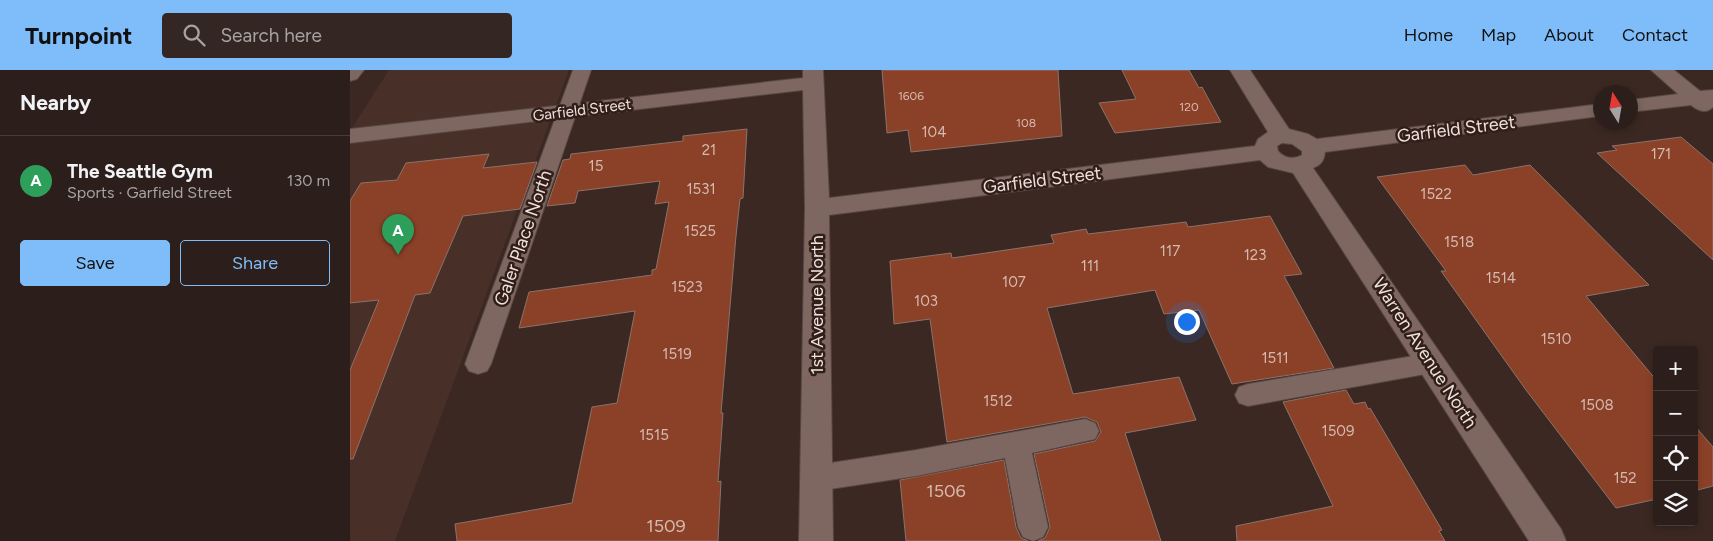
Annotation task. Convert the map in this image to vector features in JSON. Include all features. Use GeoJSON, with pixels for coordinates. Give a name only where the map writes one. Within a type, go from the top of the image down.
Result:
{"type":"FeatureCollection","features":[{"type":"Feature","properties":{"kind":"street"},"geometry":{"type":"LineString","coordinates":[[350,75],[354,70]]}},
{"type":"Feature","properties":{"kind":"street"},"geometry":{"type":"LineString","coordinates":[[1240,70],[1274,144],[1297,138],[1306,156]]}},
{"type":"Feature","properties":{"kind":"street"},"geometry":{"type":"LineString","coordinates":[[1661,70],[1704,97],[1713,112]]}},
{"type":"Feature","properties":{"kind":"street","name":"Garfield Street"},"geometry":{"type":"LineString","coordinates":[[350,136],[567,112],[813,77]]}},
{"type":"Feature","properties":{"kind":"street","name":"1st Avenue North"},"geometry":{"type":"LineString","coordinates":[[813,77],[817,208],[816,541]]}},
{"type":"Feature","properties":{"kind":"street"},"geometry":{"type":"LineString","coordinates":[[1638,105],[1704,97]]}},
{"type":"Feature","properties":{"kind":"street","name":"Garfield Street"},"geometry":{"type":"LineString","coordinates":[[1306,156],[1593,111]]}},
{"type":"Feature","properties":{"kind":"street","name":"Garfield Street"},"geometry":{"type":"LineString","coordinates":[[817,208],[1274,144]]}},
{"type":"Feature","properties":{"kind":"street","name":"Warren Avenue North"},"geometry":{"type":"LineString","coordinates":[[1306,156],[1431,363],[1549,541]]}},
{"type":"Feature","properties":{"kind":"lane","name":"Galer Place North"},"geometry":{"type":"LineString","coordinates":[[478,364],[582,70]]}},
{"type":"Feature","properties":{"kind":"lane"},"geometry":{"type":"LineString","coordinates":[[1248,395],[1431,363]]}},
{"type":"Feature","properties":{"kind":"lane"},"geometry":{"type":"LineString","coordinates":[[817,478],[1016,445],[1085,431]]}},
{"type":"Feature","properties":{"kind":"lane"},"geometry":{"type":"LineString","coordinates":[[1016,445],[1033,527]]}},
{"type":"Feature","properties":{"kind":"shaded area"},"geometry":{"type":"Polygon","coordinates":[[[389,70],[569,70],[395,541],[350,541],[350,131],[389,70]]]}},
{"type":"Feature","properties":{"kind":"building"},"geometry":{"type":"Polygon","coordinates":[[[882,70],[1058,70],[1062,136],[911,152],[908,130],[887,133],[882,70]]]}},
{"type":"Feature","properties":{"kind":"building"},"geometry":{"type":"Polygon","coordinates":[[[1122,70],[1189,70],[1199,88],[1202,87],[1221,122],[1115,133],[1099,103],[1136,99],[1122,70]]]}},
{"type":"Feature","properties":{"kind":"building"},"geometry":{"type":"Polygon","coordinates":[[[747,129],[743,198],[740,199],[736,236],[721,413],[723,413],[718,482],[721,481],[718,541],[457,541],[455,524],[572,503],[592,407],[617,403],[635,311],[519,328],[529,292],[652,275],[652,270],[656,269],[669,202],[655,204],[660,181],[578,191],[575,203],[547,206],[563,160],[570,159],[571,154],[683,141],[683,136],[747,129]]]}},
{"type":"Feature","properties":{"kind":"building"},"geometry":{"type":"Polygon","coordinates":[[[1681,137],[1713,164],[1713,260],[1597,153],[1617,150],[1612,146],[1681,137]]]}},
{"type":"Feature","properties":{"kind":"building"},"geometry":{"type":"Polygon","coordinates":[[[489,154],[483,168],[537,162],[520,209],[463,216],[430,293],[415,295],[353,459],[350,459],[350,370],[379,300],[350,303],[350,201],[361,183],[397,180],[406,163],[489,154]]]}},
{"type":"Feature","properties":{"kind":"building"},"geometry":{"type":"Polygon","coordinates":[[[1465,165],[1473,175],[1530,165],[1649,285],[1586,296],[1653,376],[1653,500],[1616,508],[1526,390],[1441,271],[1446,271],[1377,177],[1465,165]]]}},
{"type":"Feature","properties":{"kind":"building"},"geometry":{"type":"Polygon","coordinates":[[[1270,216],[1302,274],[1284,276],[1334,368],[1232,384],[1199,310],[1164,314],[1155,290],[1047,308],[1073,394],[1179,377],[1196,420],[1125,433],[1161,541],[1038,541],[1045,538],[1050,527],[1034,454],[1095,441],[1101,432],[1097,422],[1085,417],[947,442],[930,319],[894,324],[890,261],[951,253],[952,258],[1054,243],[1051,235],[1086,229],[1088,234],[1186,222],[1188,227],[1270,216]]]}},
{"type":"Feature","properties":{"kind":"building"},"geometry":{"type":"Polygon","coordinates":[[[1346,390],[1354,404],[1365,402],[1368,409],[1370,408],[1442,530],[1439,531],[1445,541],[1237,541],[1236,526],[1333,506],[1283,402],[1346,390]]]}},
{"type":"Feature","properties":{"kind":"building"},"geometry":{"type":"Polygon","coordinates":[[[1698,430],[1713,447],[1713,486],[1698,490],[1698,430]]]}},
{"type":"Feature","properties":{"kind":"building"},"geometry":{"type":"Polygon","coordinates":[[[1004,460],[1016,527],[1021,538],[1028,541],[906,541],[900,480],[1004,460]]]}},
{"type":"Feature","properties":{"kind":"place","name":"The Seattle Gym"},"geometry":{"type":"Point","coordinates":[398,255]}}]}
